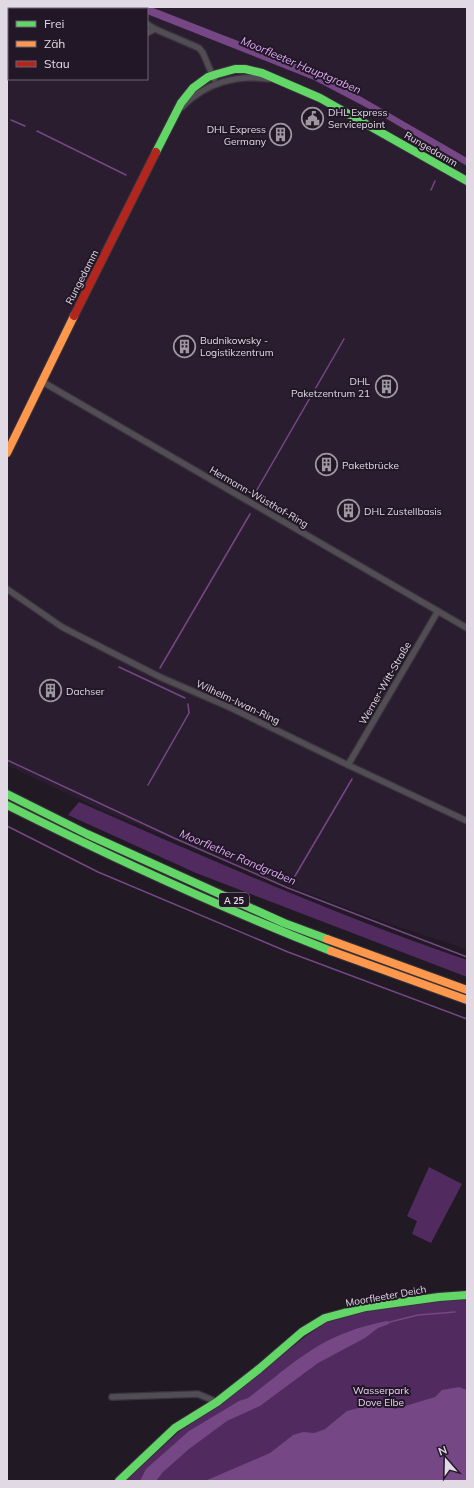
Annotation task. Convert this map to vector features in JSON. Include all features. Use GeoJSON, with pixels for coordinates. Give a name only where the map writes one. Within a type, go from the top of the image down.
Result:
{"type":"FeatureCollection","features":[{"type":"Feature","properties":{"kind":"main road","name":"Rungedamm"},"geometry":{"type":"LineString","coordinates":[[7,453],[41,381],[181,103],[190,91],[201,81],[212,75],[233,70],[246,69],[258,72],[317,96],[467,181]]}},
{"type":"Feature","properties":{"kind":"main road","name":"A 25"},"geometry":{"type":"LineString","coordinates":[[7,794],[87,834],[284,923],[467,990]]}},
{"type":"Feature","properties":{"kind":"main road","name":"A 25"},"geometry":{"type":"LineString","coordinates":[[7,805],[82,844],[280,932],[418,984],[467,1000]]}},
{"type":"Feature","properties":{"kind":"main road","name":"Moorfleeter Deich"},"geometry":{"type":"LineString","coordinates":[[119,1481],[175,1428],[217,1402],[259,1369],[302,1332],[325,1318],[366,1307],[467,1294]]}},
{"type":"Feature","properties":{"kind":"street"},"geometry":{"type":"LineString","coordinates":[[148,25],[199,48],[203,53],[216,84]]}},
{"type":"Feature","properties":{"kind":"street"},"geometry":{"type":"LineString","coordinates":[[148,32],[155,29]]}},
{"type":"Feature","properties":{"kind":"street","name":"Rungedamm"},"geometry":{"type":"LineString","coordinates":[[177,112],[189,100],[216,84],[228,80],[247,77],[277,80]]}},
{"type":"Feature","properties":{"kind":"street","name":"Hermann-Wüsthof-Ring"},"geometry":{"type":"LineString","coordinates":[[41,381],[467,628]]}},
{"type":"Feature","properties":{"kind":"street","name":"Wilhelm-Iwan-Ring"},"geometry":{"type":"LineString","coordinates":[[7,589],[62,627],[160,676],[467,820]]}},
{"type":"Feature","properties":{"kind":"street","name":"Werner-Witt-Straße"},"geometry":{"type":"LineString","coordinates":[[348,765],[438,611]]}},
{"type":"Feature","properties":{"kind":"street"},"geometry":{"type":"LineString","coordinates":[[112,1396],[198,1394],[217,1402]]}},
{"type":"Feature","properties":{"kind":"shaded area"},"geometry":{"type":"Polygon","coordinates":[[[7,7],[467,7],[467,949],[390,924],[243,869],[100,809],[7,765],[7,7]]]}},
{"type":"Feature","properties":{"kind":"shaded area"},"geometry":{"type":"Polygon","coordinates":[[[130,7],[151,7],[307,68],[332,80],[467,158],[467,166],[375,112],[314,80],[148,14],[148,8],[130,7]]]}},
{"type":"Feature","properties":{"kind":"shaded area"},"geometry":{"type":"Polygon","coordinates":[[[387,1321],[390,1322],[389,1324],[378,1328],[365,1338],[318,1363],[260,1406],[227,1421],[189,1449],[163,1472],[156,1481],[140,1481],[146,1469],[189,1431],[239,1401],[248,1398],[319,1345],[350,1331],[387,1321]]]}},
{"type":"Feature","properties":{"kind":"shaded area"},"geometry":{"type":"Polygon","coordinates":[[[459,1387],[467,1390],[467,1481],[205,1481],[270,1453],[293,1435],[303,1432],[314,1433],[325,1429],[347,1411],[362,1407],[385,1404],[395,1409],[435,1397],[442,1390],[459,1387]]]}},
{"type":"Feature","properties":{"kind":"green space"},"geometry":{"type":"Polygon","coordinates":[[[79,802],[223,865],[320,905],[418,943],[467,960],[467,977],[196,873],[68,815],[79,802]]]}},
{"type":"Feature","properties":{"kind":"green space"},"geometry":{"type":"Polygon","coordinates":[[[429,1167],[462,1184],[431,1243],[412,1234],[417,1221],[407,1216],[429,1167]]]}},
{"type":"Feature","properties":{"kind":"green space","name":"Wasserpark Dove Elbe"},"geometry":{"type":"Polygon","coordinates":[[[467,1298],[467,1481],[125,1481],[181,1430],[223,1403],[306,1336],[328,1321],[366,1310],[467,1298]]]}},
{"type":"Feature","properties":{"kind":"waterway"},"geometry":{"type":"LineString","coordinates":[[11,120],[25,126]]}},
{"type":"Feature","properties":{"kind":"waterway"},"geometry":{"type":"LineString","coordinates":[[37,131],[126,175]]}},
{"type":"Feature","properties":{"kind":"waterway"},"geometry":{"type":"LineString","coordinates":[[431,190],[435,181]]}},
{"type":"Feature","properties":{"kind":"waterway"},"geometry":{"type":"LineString","coordinates":[[254,495],[344,339]]}},
{"type":"Feature","properties":{"kind":"waterway"},"geometry":{"type":"LineString","coordinates":[[160,668],[250,514]]}},
{"type":"Feature","properties":{"kind":"waterway"},"geometry":{"type":"LineString","coordinates":[[119,667],[185,698]]}},
{"type":"Feature","properties":{"kind":"waterway"},"geometry":{"type":"LineString","coordinates":[[148,785],[189,713],[188,704]]}},
{"type":"Feature","properties":{"kind":"waterway","name":"Moorflether Randgraben"},"geometry":{"type":"LineString","coordinates":[[7,760],[174,838],[288,888],[467,957]]}},
{"type":"Feature","properties":{"kind":"waterway"},"geometry":{"type":"LineString","coordinates":[[295,876],[352,779]]}},
{"type":"Feature","properties":{"kind":"waterway"},"geometry":{"type":"LineString","coordinates":[[7,826],[98,872],[288,952],[467,1019]]}},
{"type":"Feature","properties":{"kind":"waterway"},"geometry":{"type":"LineString","coordinates":[[390,1322],[418,1315],[455,1312]]}},
{"type":"Feature","properties":{"kind":"traffic: fast"},"geometry":{"type":"LineString","coordinates":[[156,152],[181,103],[193,88],[208,77],[235,69],[245,69],[262,73],[320,98],[467,181]]}},
{"type":"Feature","properties":{"kind":"traffic: fast"},"geometry":{"type":"LineString","coordinates":[[7,794],[87,834],[284,923],[327,939]]}},
{"type":"Feature","properties":{"kind":"traffic: fast"},"geometry":{"type":"LineString","coordinates":[[7,805],[168,882],[249,918],[331,951]]}},
{"type":"Feature","properties":{"kind":"traffic: fast"},"geometry":{"type":"LineString","coordinates":[[119,1481],[175,1428],[217,1402],[259,1369],[302,1332],[325,1318],[366,1307],[439,1297],[467,1295]]}},
{"type":"Feature","properties":{"kind":"traffic: slow"},"geometry":{"type":"LineString","coordinates":[[7,453],[74,316]]}},
{"type":"Feature","properties":{"kind":"traffic: slow"},"geometry":{"type":"LineString","coordinates":[[327,939],[467,990]]}},
{"type":"Feature","properties":{"kind":"traffic: slow"},"geometry":{"type":"LineString","coordinates":[[331,951],[467,1000]]}},
{"type":"Feature","properties":{"kind":"traffic: jam"},"geometry":{"type":"LineString","coordinates":[[74,316],[156,152]]}},
{"type":"Feature","properties":{"kind":"place","name":"DHL Express Servicepoint"},"geometry":{"type":"Point","coordinates":[313,118]}},
{"type":"Feature","properties":{"kind":"place","name":"DHL Express Germany"},"geometry":{"type":"Point","coordinates":[281,135]}},
{"type":"Feature","properties":{"kind":"place","name":"Budnikowsky - Logistikzentrum"},"geometry":{"type":"Point","coordinates":[185,346]}},
{"type":"Feature","properties":{"kind":"place","name":"DHL Paketzentrum 21"},"geometry":{"type":"Point","coordinates":[386,387]}},
{"type":"Feature","properties":{"kind":"place","name":"Paketbrücke"},"geometry":{"type":"Point","coordinates":[327,465]}},
{"type":"Feature","properties":{"kind":"place","name":"DHL Zustellbasis"},"geometry":{"type":"Point","coordinates":[349,511]}},
{"type":"Feature","properties":{"kind":"place","name":"Dachser"},"geometry":{"type":"Point","coordinates":[51,691]}},
{"type":"Feature","properties":{"kind":"water label","name":"Moorfleeter Hauptgraben"},"geometry":{"type":"Point","coordinates":[301,65]}}]}
